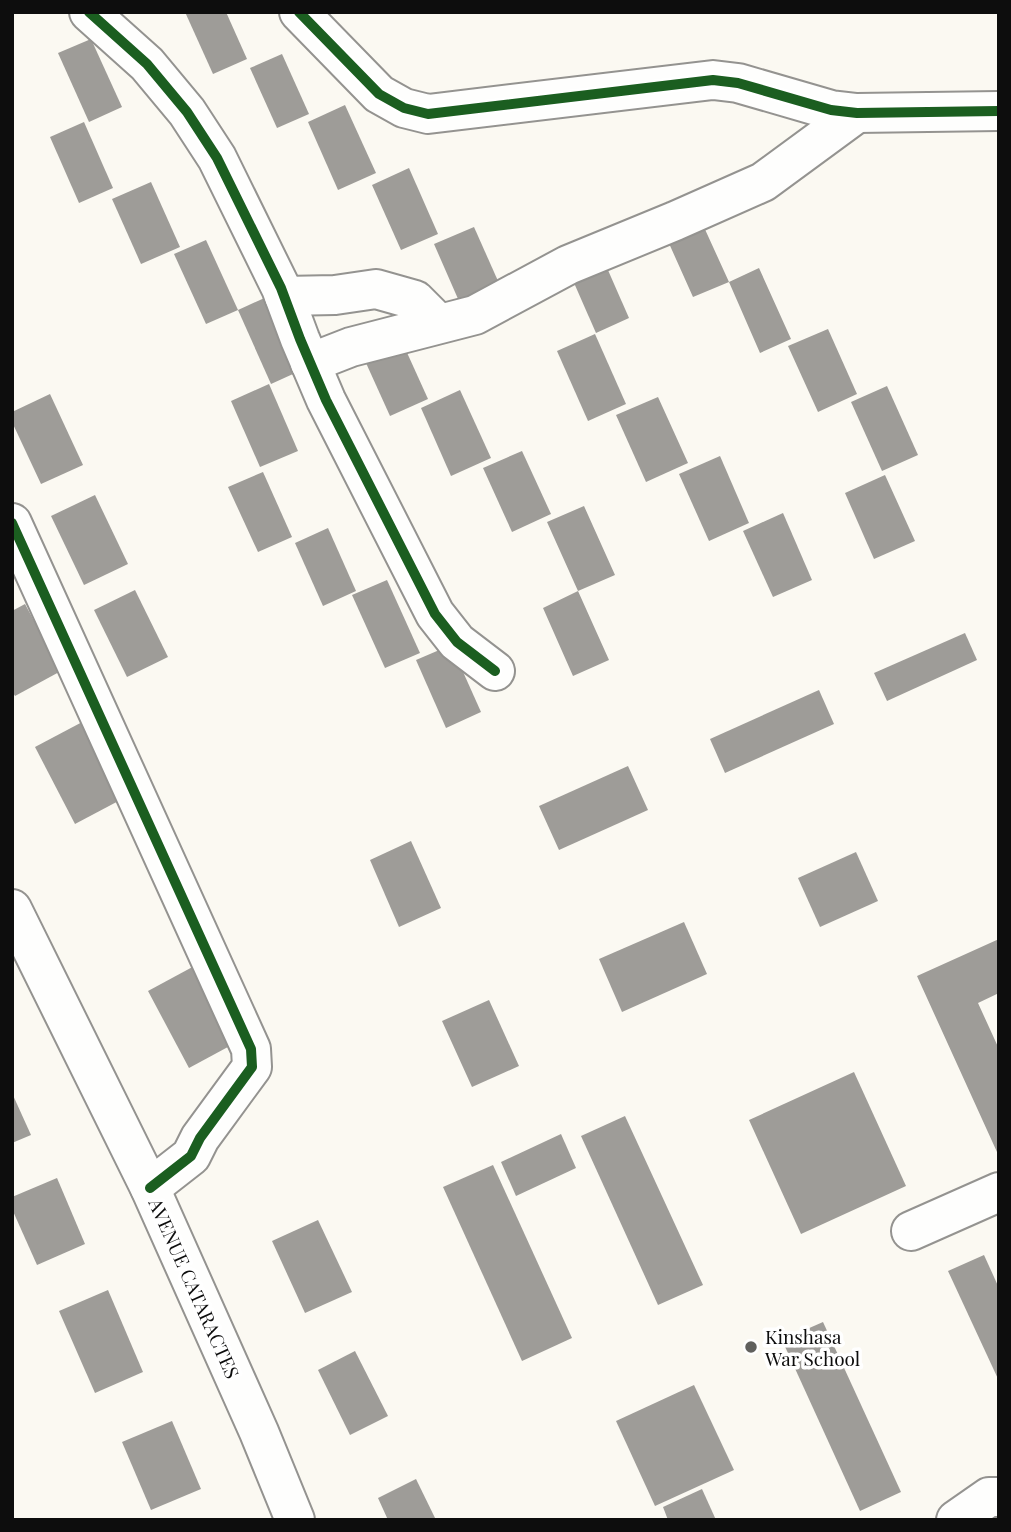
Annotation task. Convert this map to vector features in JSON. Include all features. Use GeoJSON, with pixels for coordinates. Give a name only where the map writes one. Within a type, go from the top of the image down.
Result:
{"type":"FeatureCollection","features":[{"type":"Feature","properties":{"kind":"street"},"geometry":{"type":"LineString","coordinates":[[90,12],[147,64],[187,112],[217,158],[284,296],[326,400],[435,614],[457,642],[495,671]]}},
{"type":"Feature","properties":{"kind":"street"},"geometry":{"type":"LineString","coordinates":[[299,12],[379,94],[404,108],[428,114],[713,80],[738,83],[831,110],[857,113],[999,111]]}},
{"type":"Feature","properties":{"kind":"street"},"geometry":{"type":"LineString","coordinates":[[310,363],[351,347],[475,315],[568,265],[763,181],[857,113]]}},
{"type":"Feature","properties":{"kind":"street"},"geometry":{"type":"LineString","coordinates":[[284,296],[335,295],[376,289],[415,300],[438,323]]}},
{"type":"Feature","properties":{"kind":"street"},"geometry":{"type":"LineString","coordinates":[[12,523],[251,1049],[252,1066],[200,1138],[191,1156],[150,1188]]}},
{"type":"Feature","properties":{"kind":"street","name":"AVENUE CATARACTES"},"geometry":{"type":"LineString","coordinates":[[12,909],[150,1188],[259,1432],[295,1520]]}},
{"type":"Feature","properties":{"kind":"street"},"geometry":{"type":"LineString","coordinates":[[911,1231],[999,1192]]}},
{"type":"Feature","properties":{"kind":"street"},"geometry":{"type":"LineString","coordinates":[[956,1520],[989,1497],[999,1497]]}},
{"type":"Feature","properties":{"kind":"building"},"geometry":{"type":"Polygon","coordinates":[[[185,12],[226,12],[247,59],[213,74],[185,12]]]}},
{"type":"Feature","properties":{"kind":"building"},"geometry":{"type":"Polygon","coordinates":[[[91,39],[122,107],[89,122],[58,53],[91,39]]]}},
{"type":"Feature","properties":{"kind":"building"},"geometry":{"type":"Polygon","coordinates":[[[282,54],[309,114],[277,128],[250,68],[282,54]]]}},
{"type":"Feature","properties":{"kind":"building"},"geometry":{"type":"Polygon","coordinates":[[[345,105],[376,173],[338,190],[308,122],[345,105]]]}},
{"type":"Feature","properties":{"kind":"building"},"geometry":{"type":"Polygon","coordinates":[[[84,122],[113,188],[79,203],[50,137],[84,122]]]}},
{"type":"Feature","properties":{"kind":"building"},"geometry":{"type":"Polygon","coordinates":[[[409,168],[438,234],[401,250],[372,185],[409,168]]]}},
{"type":"Feature","properties":{"kind":"building"},"geometry":{"type":"Polygon","coordinates":[[[151,182],[180,247],[141,264],[112,199],[151,182]]]}},
{"type":"Feature","properties":{"kind":"building"},"geometry":{"type":"Polygon","coordinates":[[[698,214],[729,282],[693,297],[663,230],[698,214]]]}},
{"type":"Feature","properties":{"kind":"building"},"geometry":{"type":"Polygon","coordinates":[[[474,227],[502,290],[462,308],[434,244],[474,227]]]}},
{"type":"Feature","properties":{"kind":"building"},"geometry":{"type":"Polygon","coordinates":[[[206,240],[238,310],[206,324],[174,254],[206,240]]]}},
{"type":"Feature","properties":{"kind":"building"},"geometry":{"type":"Polygon","coordinates":[[[600,252],[629,318],[596,333],[567,267],[600,252]]]}},
{"type":"Feature","properties":{"kind":"building"},"geometry":{"type":"Polygon","coordinates":[[[759,268],[791,339],[760,353],[729,282],[759,268]]]}},
{"type":"Feature","properties":{"kind":"building"},"geometry":{"type":"Polygon","coordinates":[[[271,295],[304,369],[271,384],[238,310],[271,295]]]}},
{"type":"Feature","properties":{"kind":"building"},"geometry":{"type":"Polygon","coordinates":[[[828,329],[857,394],[818,412],[788,346],[828,329]]]}},
{"type":"Feature","properties":{"kind":"building"},"geometry":{"type":"Polygon","coordinates":[[[595,334],[626,404],[588,421],[557,351],[595,334]]]}},
{"type":"Feature","properties":{"kind":"building"},"geometry":{"type":"Polygon","coordinates":[[[399,335],[428,399],[390,416],[361,352],[399,335]]]}},
{"type":"Feature","properties":{"kind":"building"},"geometry":{"type":"Polygon","coordinates":[[[269,384],[298,451],[260,467],[231,401],[269,384]]]}},
{"type":"Feature","properties":{"kind":"building"},"geometry":{"type":"Polygon","coordinates":[[[887,386],[918,455],[882,471],[851,402],[887,386]]]}},
{"type":"Feature","properties":{"kind":"building"},"geometry":{"type":"Polygon","coordinates":[[[460,390],[491,458],[451,476],[421,408],[460,390]]]}},
{"type":"Feature","properties":{"kind":"building"},"geometry":{"type":"Polygon","coordinates":[[[50,394],[83,465],[41,484],[12,422],[12,412],[50,394]]]}},
{"type":"Feature","properties":{"kind":"building"},"geometry":{"type":"Polygon","coordinates":[[[658,397],[688,463],[646,482],[616,415],[658,397]]]}},
{"type":"Feature","properties":{"kind":"building"},"geometry":{"type":"Polygon","coordinates":[[[522,451],[551,514],[512,532],[483,468],[522,451]]]}},
{"type":"Feature","properties":{"kind":"building"},"geometry":{"type":"Polygon","coordinates":[[[720,456],[749,523],[709,541],[679,474],[720,456]]]}},
{"type":"Feature","properties":{"kind":"building"},"geometry":{"type":"Polygon","coordinates":[[[263,472],[292,537],[258,552],[228,487],[263,472]]]}},
{"type":"Feature","properties":{"kind":"building"},"geometry":{"type":"Polygon","coordinates":[[[885,475],[915,541],[874,559],[845,493],[885,475]]]}},
{"type":"Feature","properties":{"kind":"building"},"geometry":{"type":"Polygon","coordinates":[[[95,495],[128,564],[84,585],[51,516],[95,495]]]}},
{"type":"Feature","properties":{"kind":"building"},"geometry":{"type":"Polygon","coordinates":[[[584,506],[615,575],[578,591],[547,522],[584,506]]]}},
{"type":"Feature","properties":{"kind":"building"},"geometry":{"type":"Polygon","coordinates":[[[783,513],[812,580],[773,597],[743,531],[783,513]]]}},
{"type":"Feature","properties":{"kind":"building"},"geometry":{"type":"Polygon","coordinates":[[[328,528],[356,591],[323,606],[295,543],[328,528]]]}},
{"type":"Feature","properties":{"kind":"building"},"geometry":{"type":"Polygon","coordinates":[[[387,580],[420,653],[385,668],[352,595],[387,580]]]}},
{"type":"Feature","properties":{"kind":"building"},"geometry":{"type":"Polygon","coordinates":[[[135,590],[168,657],[127,677],[94,610],[135,590]]]}},
{"type":"Feature","properties":{"kind":"building"},"geometry":{"type":"Polygon","coordinates":[[[578,591],[609,660],[573,676],[543,608],[578,591]]]}},
{"type":"Feature","properties":{"kind":"building"},"geometry":{"type":"Polygon","coordinates":[[[25,604],[61,671],[15,696],[12,691],[12,611],[25,604]]]}},
{"type":"Feature","properties":{"kind":"building"},"geometry":{"type":"Polygon","coordinates":[[[965,633],[977,660],[887,701],[874,673],[965,633]]]}},
{"type":"Feature","properties":{"kind":"building"},"geometry":{"type":"Polygon","coordinates":[[[451,645],[481,712],[446,728],[416,660],[451,645]]]}},
{"type":"Feature","properties":{"kind":"building"},"geometry":{"type":"Polygon","coordinates":[[[819,690],[834,724],[725,773],[710,739],[819,690]]]}},
{"type":"Feature","properties":{"kind":"building"},"geometry":{"type":"Polygon","coordinates":[[[86,720],[126,797],[75,824],[35,747],[86,720]]]}},
{"type":"Feature","properties":{"kind":"building"},"geometry":{"type":"Polygon","coordinates":[[[628,766],[648,810],[559,850],[539,806],[628,766]]]}},
{"type":"Feature","properties":{"kind":"building"},"geometry":{"type":"Polygon","coordinates":[[[411,841],[441,908],[399,927],[370,860],[411,841]]]}},
{"type":"Feature","properties":{"kind":"building"},"geometry":{"type":"Polygon","coordinates":[[[856,852],[878,901],[820,927],[798,878],[856,852]]]}},
{"type":"Feature","properties":{"kind":"building"},"geometry":{"type":"Polygon","coordinates":[[[684,922],[707,974],[622,1012],[599,959],[684,922]]]}},
{"type":"Feature","properties":{"kind":"building"},"geometry":{"type":"Polygon","coordinates":[[[999,939],[999,993],[978,1003],[999,1049],[997,1152],[917,976],[999,939]]]}},
{"type":"Feature","properties":{"kind":"building"},"geometry":{"type":"Polygon","coordinates":[[[198,964],[239,1041],[189,1068],[148,991],[198,964]]]}},
{"type":"Feature","properties":{"kind":"building"},"geometry":{"type":"Polygon","coordinates":[[[489,1000],[519,1066],[472,1087],[442,1021],[489,1000]]]}},
{"type":"Feature","properties":{"kind":"building"},"geometry":{"type":"Polygon","coordinates":[[[854,1072],[906,1186],[801,1234],[749,1120],[854,1072]]]}},
{"type":"Feature","properties":{"kind":"building"},"geometry":{"type":"Polygon","coordinates":[[[12,1093],[31,1135],[12,1143],[12,1093]]]}},
{"type":"Feature","properties":{"kind":"building"},"geometry":{"type":"Polygon","coordinates":[[[625,1116],[703,1285],[658,1305],[581,1136],[625,1116]]]}},
{"type":"Feature","properties":{"kind":"building"},"geometry":{"type":"Polygon","coordinates":[[[561,1134],[576,1168],[516,1196],[501,1162],[561,1134]]]}},
{"type":"Feature","properties":{"kind":"building"},"geometry":{"type":"Polygon","coordinates":[[[493,1165],[572,1338],[522,1361],[443,1187],[493,1165]]]}},
{"type":"Feature","properties":{"kind":"building"},"geometry":{"type":"Polygon","coordinates":[[[57,1178],[85,1244],[37,1265],[12,1209],[12,1197],[57,1178]]]}},
{"type":"Feature","properties":{"kind":"building"},"geometry":{"type":"Polygon","coordinates":[[[318,1220],[352,1292],[305,1313],[272,1241],[318,1220]]]}},
{"type":"Feature","properties":{"kind":"building"},"geometry":{"type":"Polygon","coordinates":[[[984,1255],[999,1288],[999,1381],[948,1271],[984,1255]]]}},
{"type":"Feature","properties":{"kind":"building"},"geometry":{"type":"Polygon","coordinates":[[[108,1290],[143,1372],[95,1393],[59,1311],[108,1290]]]}},
{"type":"Feature","properties":{"kind":"building"},"geometry":{"type":"Polygon","coordinates":[[[823,1322],[901,1492],[860,1511],[782,1340],[823,1322]]]}},
{"type":"Feature","properties":{"kind":"building"},"geometry":{"type":"Polygon","coordinates":[[[355,1351],[388,1416],[350,1435],[318,1370],[355,1351]]]}},
{"type":"Feature","properties":{"kind":"building"},"geometry":{"type":"Polygon","coordinates":[[[694,1385],[734,1470],[655,1506],[616,1421],[694,1385]]]}},
{"type":"Feature","properties":{"kind":"building"},"geometry":{"type":"Polygon","coordinates":[[[172,1421],[201,1489],[151,1510],[122,1442],[172,1421]]]}},
{"type":"Feature","properties":{"kind":"building"},"geometry":{"type":"Polygon","coordinates":[[[416,1479],[436,1520],[388,1520],[378,1498],[416,1479]]]}},
{"type":"Feature","properties":{"kind":"building"},"geometry":{"type":"Polygon","coordinates":[[[702,1489],[716,1520],[668,1520],[663,1507],[702,1489]]]}},
{"type":"Feature","properties":{"kind":"cycle path"},"geometry":{"type":"LineString","coordinates":[[89,12],[147,64],[187,112],[217,158],[281,288],[326,400],[435,614],[457,642],[495,671]]}},
{"type":"Feature","properties":{"kind":"cycle path"},"geometry":{"type":"LineString","coordinates":[[299,12],[379,94],[404,108],[428,114],[713,80],[738,83],[831,110],[857,113],[999,111]]}},
{"type":"Feature","properties":{"kind":"cycle path"},"geometry":{"type":"LineString","coordinates":[[12,523],[251,1049],[252,1067],[200,1138],[191,1156],[150,1188]]}},
{"type":"Feature","properties":{"kind":"place","name":"Kinshasa War School"},"geometry":{"type":"Point","coordinates":[751,1347]}}]}
